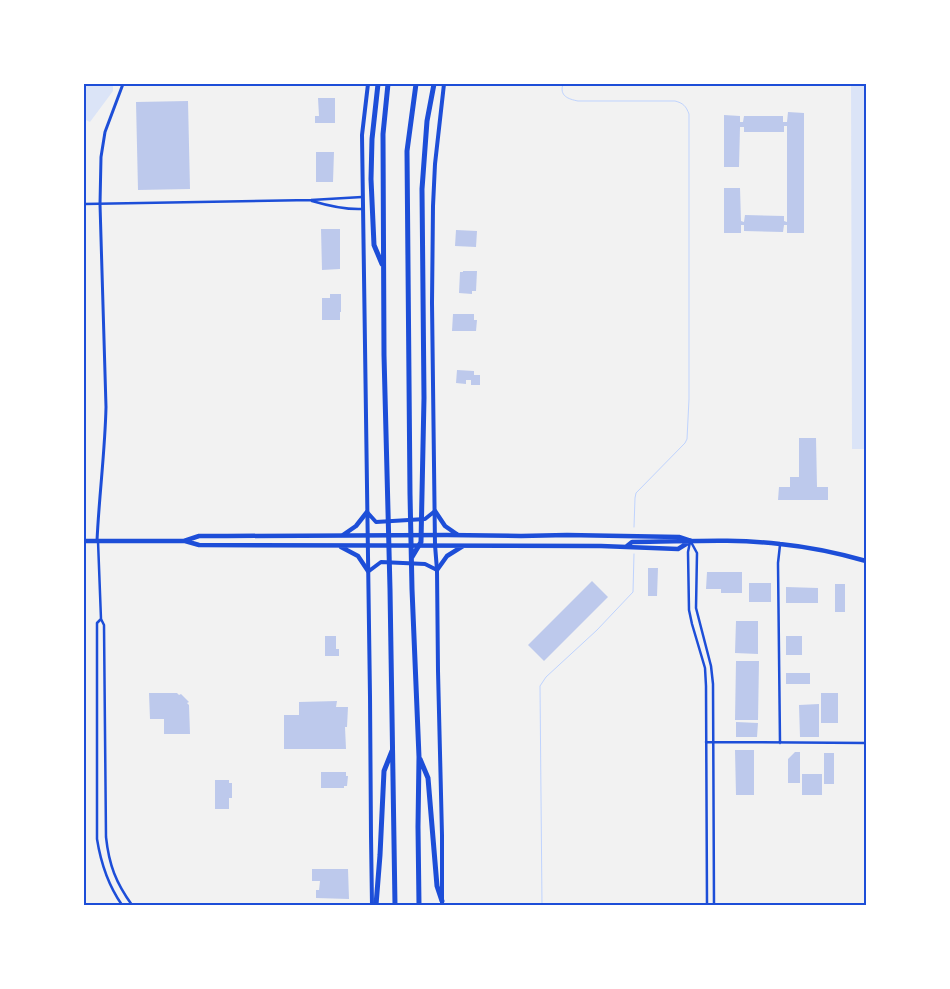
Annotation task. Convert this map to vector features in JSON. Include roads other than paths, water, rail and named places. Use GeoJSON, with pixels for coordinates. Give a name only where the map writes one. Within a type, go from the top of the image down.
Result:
{"type":"FeatureCollection","features":[{"type":"Feature","properties":{"kind":"highway"},"geometry":{"type":"LineString","coordinates":[[378,84],[372,139],[371,179],[374,245],[384,267]]}},
{"type":"Feature","properties":{"kind":"highway"},"geometry":{"type":"LineString","coordinates":[[388,84],[383,134],[384,355],[396,905]]}},
{"type":"Feature","properties":{"kind":"highway"},"geometry":{"type":"LineString","coordinates":[[416,84],[407,151],[410,494],[419,757],[419,905]]}},
{"type":"Feature","properties":{"kind":"highway"},"geometry":{"type":"LineString","coordinates":[[412,558],[421,542],[424,398],[422,189],[427,122],[434,84]]}},
{"type":"Feature","properties":{"kind":"highway"},"geometry":{"type":"LineString","coordinates":[[374,905],[380,854],[384,772],[393,748]]}},
{"type":"Feature","properties":{"kind":"highway"},"geometry":{"type":"LineString","coordinates":[[419,757],[428,778],[437,886],[442,903]]}},
{"type":"Feature","properties":{"kind":"main road"},"geometry":{"type":"LineString","coordinates":[[368,84],[362,135],[374,905]]}},
{"type":"Feature","properties":{"kind":"main road"},"geometry":{"type":"LineString","coordinates":[[442,903],[432,303],[435,164],[444,84]]}},
{"type":"Feature","properties":{"kind":"main road"},"geometry":{"type":"LineString","coordinates":[[367,512],[376,522],[425,519],[435,511]]}},
{"type":"Feature","properties":{"kind":"main road"},"geometry":{"type":"LineString","coordinates":[[435,511],[445,526],[459,536]]}},
{"type":"Feature","properties":{"kind":"main road"},"geometry":{"type":"LineString","coordinates":[[342,536],[356,526],[367,512]]}},
{"type":"Feature","properties":{"kind":"main road"},"geometry":{"type":"LineString","coordinates":[[184,541],[200,536],[601,535],[679,537],[691,541],[780,544],[834,552],[866,561]]}},
{"type":"Feature","properties":{"kind":"main road"},"geometry":{"type":"LineString","coordinates":[[601,535],[601,546]]}},
{"type":"Feature","properties":{"kind":"main road"},"geometry":{"type":"LineString","coordinates":[[84,540],[184,541],[199,545],[627,546],[678,549],[691,541]]}},
{"type":"Feature","properties":{"kind":"main road"},"geometry":{"type":"LineString","coordinates":[[340,546],[358,556],[368,571]]}},
{"type":"Feature","properties":{"kind":"main road"},"geometry":{"type":"LineString","coordinates":[[437,570],[447,556],[464,546]]}},
{"type":"Feature","properties":{"kind":"main road"},"geometry":{"type":"LineString","coordinates":[[368,571],[380,562],[425,564],[437,570]]}},
{"type":"Feature","properties":{"kind":"street"},"geometry":{"type":"LineString","coordinates":[[122,84],[102,146],[100,204],[106,407],[98,541],[100,619],[104,625],[106,838],[110,864],[121,889],[132,905]]}},
{"type":"Feature","properties":{"kind":"street"},"geometry":{"type":"LineString","coordinates":[[84,204],[311,200],[363,196]]}},
{"type":"Feature","properties":{"kind":"street"},"geometry":{"type":"LineString","coordinates":[[311,200],[335,208],[363,209]]}},
{"type":"Feature","properties":{"kind":"street"},"geometry":{"type":"LineString","coordinates":[[691,541],[697,552],[696,608],[713,675],[714,905],[707,905],[706,676],[689,607],[688,552],[691,541]]}},
{"type":"Feature","properties":{"kind":"street"},"geometry":{"type":"LineString","coordinates":[[780,544],[778,563],[780,743]]}},
{"type":"Feature","properties":{"kind":"street"},"geometry":{"type":"LineString","coordinates":[[100,619],[97,623],[97,840],[103,869],[122,905]]}},
{"type":"Feature","properties":{"kind":"street"},"geometry":{"type":"LineString","coordinates":[[706,742],[866,743]]}},
{"type":"Feature","properties":{"kind":"street"},"geometry":{"type":"LineString","coordinates":[[97,762],[106,762]]}},
{"type":"Feature","properties":{"kind":"street"},"geometry":{"type":"LineString","coordinates":[[706,824],[714,824]]}},
{"type":"Feature","properties":{"kind":"waterway"},"geometry":{"type":"LineString","coordinates":[[563,84],[563,94],[568,98],[578,101],[675,101],[684,105],[689,114],[689,399],[687,439],[636,493],[634,527]]}},
{"type":"Feature","properties":{"kind":"waterway"},"geometry":{"type":"LineString","coordinates":[[542,905],[540,686],[546,677],[597,630],[633,592],[634,554]]}}]}
